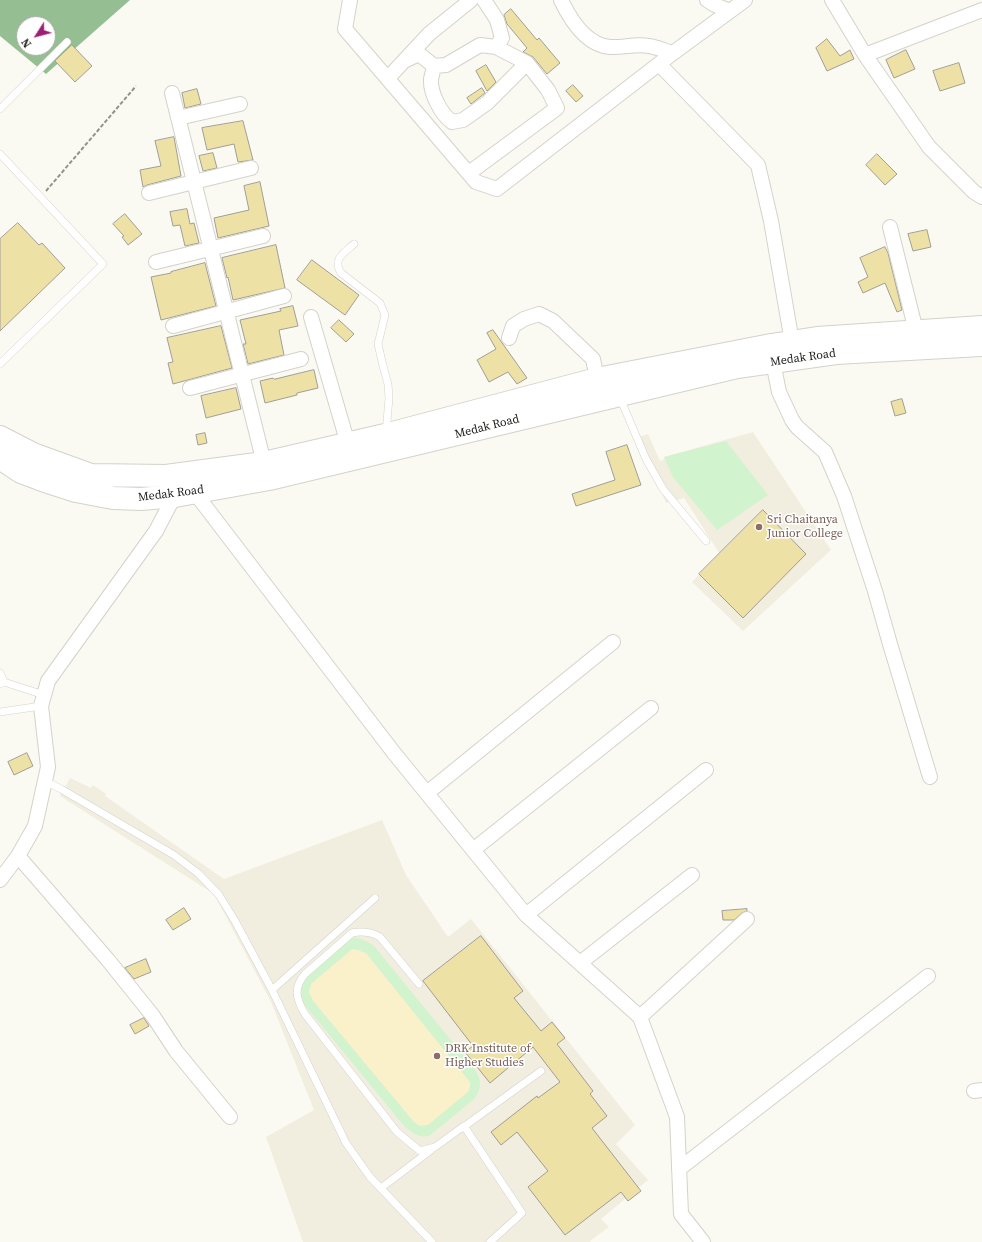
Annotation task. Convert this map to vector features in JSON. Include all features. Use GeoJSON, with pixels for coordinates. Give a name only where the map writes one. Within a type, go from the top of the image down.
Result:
{"type":"FeatureCollection","features":[{"type":"Feature","properties":{"kind":"main road","name":"Medak Road"},"geometry":{"type":"LineString","coordinates":[[0,458],[21,472],[76,491],[113,498],[141,499],[185,488],[264,463],[385,435],[597,379],[771,345],[817,338],[982,327]]}},
{"type":"Feature","properties":{"kind":"main road","name":"Medak Road"},"geometry":{"type":"LineString","coordinates":[[0,437],[33,454],[91,475],[166,476],[185,488],[269,479],[737,367],[836,353],[982,345]]}},
{"type":"Feature","properties":{"kind":"street"},"geometry":{"type":"LineString","coordinates":[[350,0],[345,29],[476,182],[497,189],[673,53],[745,0]]}},
{"type":"Feature","properties":{"kind":"street"},"geometry":{"type":"LineString","coordinates":[[388,78],[428,34],[471,0]]}},
{"type":"Feature","properties":{"kind":"street"},"geometry":{"type":"LineString","coordinates":[[484,0],[497,20],[502,38],[496,47]]}},
{"type":"Feature","properties":{"kind":"street"},"geometry":{"type":"LineString","coordinates":[[561,0],[565,9],[579,29],[589,39],[598,44],[610,47],[634,45],[649,46],[673,53]]}},
{"type":"Feature","properties":{"kind":"street"},"geometry":{"type":"LineString","coordinates":[[707,0],[730,11]]}},
{"type":"Feature","properties":{"kind":"street"},"geometry":{"type":"LineString","coordinates":[[832,0],[865,55],[929,147],[974,192],[982,197]]}},
{"type":"Feature","properties":{"kind":"street"},"geometry":{"type":"LineString","coordinates":[[865,55],[982,10]]}},
{"type":"Feature","properties":{"kind":"street"},"geometry":{"type":"LineString","coordinates":[[404,60],[420,54],[434,66],[446,65],[480,45],[496,47],[527,63],[548,90],[557,108],[468,173]]}},
{"type":"Feature","properties":{"kind":"street"},"geometry":{"type":"LineString","coordinates":[[434,66],[431,80],[437,105],[452,122],[463,120],[487,102],[527,63]]}},
{"type":"Feature","properties":{"kind":"street"},"geometry":{"type":"LineString","coordinates":[[659,64],[758,165],[772,220],[792,342]]}},
{"type":"Feature","properties":{"kind":"street"},"geometry":{"type":"LineString","coordinates":[[172,93],[264,463]]}},
{"type":"Feature","properties":{"kind":"street"},"geometry":{"type":"LineString","coordinates":[[178,118],[240,104]]}},
{"type":"Feature","properties":{"kind":"street"},"geometry":{"type":"LineString","coordinates":[[149,193],[251,168]]}},
{"type":"Feature","properties":{"kind":"street"},"geometry":{"type":"LineString","coordinates":[[890,227],[916,331]]}},
{"type":"Feature","properties":{"kind":"street"},"geometry":{"type":"LineString","coordinates":[[156,262],[264,236]]}},
{"type":"Feature","properties":{"kind":"street"},"geometry":{"type":"LineString","coordinates":[[174,326],[284,296]]}},
{"type":"Feature","properties":{"kind":"street"},"geometry":{"type":"LineString","coordinates":[[509,338],[513,326],[524,319],[539,314],[553,321],[593,358],[597,379]]}},
{"type":"Feature","properties":{"kind":"street"},"geometry":{"type":"LineString","coordinates":[[311,317],[348,444]]}},
{"type":"Feature","properties":{"kind":"street"},"geometry":{"type":"LineString","coordinates":[[190,388],[301,359]]}},
{"type":"Feature","properties":{"kind":"street"},"geometry":{"type":"LineString","coordinates":[[773,362],[779,392],[792,420],[797,427],[825,452],[844,496],[875,591],[930,777]]}},
{"type":"Feature","properties":{"kind":"street"},"geometry":{"type":"LineString","coordinates":[[0,880],[18,856],[35,826],[48,767],[42,700],[48,681],[156,531],[185,488],[426,793],[526,914],[640,1017],[677,1117],[681,1214],[703,1242]]}},
{"type":"Feature","properties":{"kind":"street"},"geometry":{"type":"LineString","coordinates":[[426,793],[613,642]]}},
{"type":"Feature","properties":{"kind":"street"},"geometry":{"type":"LineString","coordinates":[[473,850],[651,708]]}},
{"type":"Feature","properties":{"kind":"street"},"geometry":{"type":"LineString","coordinates":[[526,914],[706,770]]}},
{"type":"Feature","properties":{"kind":"street"},"geometry":{"type":"LineString","coordinates":[[18,856],[108,960],[153,1016],[176,1051],[230,1117]]}},
{"type":"Feature","properties":{"kind":"street"},"geometry":{"type":"LineString","coordinates":[[580,963],[692,875]]}},
{"type":"Feature","properties":{"kind":"street"},"geometry":{"type":"LineString","coordinates":[[640,1017],[747,919]]}},
{"type":"Feature","properties":{"kind":"street"},"geometry":{"type":"LineString","coordinates":[[679,1169],[928,976]]}},
{"type":"Feature","properties":{"kind":"lane"},"geometry":{"type":"LineString","coordinates":[[0,109],[67,42]]}},
{"type":"Feature","properties":{"kind":"lane"},"geometry":{"type":"LineString","coordinates":[[0,154],[103,264],[0,364]]}},
{"type":"Feature","properties":{"kind":"lane"},"geometry":{"type":"LineString","coordinates":[[354,244],[341,256],[337,262],[337,268],[341,274],[380,303],[385,315],[378,344],[388,384],[385,435]]}},
{"type":"Feature","properties":{"kind":"lane"},"geometry":{"type":"LineString","coordinates":[[619,395],[646,459],[663,489],[706,541]]}},
{"type":"Feature","properties":{"kind":"lane"},"geometry":{"type":"LineString","coordinates":[[0,673],[2,683],[42,700]]}},
{"type":"Feature","properties":{"kind":"lane"},"geometry":{"type":"LineString","coordinates":[[0,712],[42,700]]}},
{"type":"Feature","properties":{"kind":"lane"},"geometry":{"type":"LineString","coordinates":[[45,781],[174,855],[199,874],[219,895],[235,921],[272,990],[346,1144],[370,1177],[432,1242]]}},
{"type":"Feature","properties":{"kind":"lane"},"geometry":{"type":"LineString","coordinates":[[272,990],[375,898]]}},
{"type":"Feature","properties":{"kind":"lane"},"geometry":{"type":"LineString","coordinates":[[418,984],[380,938],[374,934],[361,931],[352,932],[300,980],[297,988],[298,1003],[397,1132],[420,1151],[435,1147]]}},
{"type":"Feature","properties":{"kind":"lane"},"geometry":{"type":"LineString","coordinates":[[381,1188],[435,1147],[541,1071]]}},
{"type":"Feature","properties":{"kind":"lane"},"geometry":{"type":"LineString","coordinates":[[462,1128],[464,1126],[522,1213],[490,1242]]}},
{"type":"Feature","properties":{"kind":"path"},"geometry":{"type":"LineString","coordinates":[[40,197],[136,86]]}},
{"type":"Feature","properties":{"kind":"shaded area","name":"Sri Chaitanya Junior College"},"geometry":{"type":"Polygon","coordinates":[[[753,432],[831,550],[743,631],[692,582],[719,553],[684,498],[666,503],[638,437],[648,434],[660,461],[665,459],[664,457],[753,432]]]}},
{"type":"Feature","properties":{"kind":"shaded area","name":"DRK Institute of Higher Studies"},"geometry":{"type":"Polygon","coordinates":[[[70,778],[91,788],[93,785],[106,794],[105,796],[224,879],[382,820],[406,875],[448,937],[471,919],[635,1125],[616,1144],[648,1180],[601,1219],[609,1227],[590,1241],[591,1242],[303,1242],[266,1137],[314,1110],[271,1002],[214,894],[60,796],[70,778]]]}},
{"type":"Feature","properties":{"kind":"green space"},"geometry":{"type":"Polygon","coordinates":[[[0,0],[130,0],[46,74],[24,56],[56,56],[56,16],[16,16],[16,49],[0,36],[0,0]]]}},
{"type":"Feature","properties":{"kind":"green space"},"geometry":{"type":"Polygon","coordinates":[[[726,441],[768,495],[717,530],[673,477],[664,457],[726,441]]]}},
{"type":"Feature","properties":{"kind":"green space"},"geometry":{"type":"Polygon","coordinates":[[[358,938],[374,946],[478,1075],[480,1085],[474,1099],[429,1136],[419,1136],[405,1127],[302,1000],[300,988],[309,975],[344,943],[350,939],[358,938]],[[353,949],[350,951],[312,983],[309,990],[314,1002],[414,1122],[420,1126],[360,950],[353,949]]]}},
{"type":"Feature","properties":{"kind":"sand"},"geometry":{"type":"Polygon","coordinates":[[[353,949],[366,953],[470,1082],[468,1092],[428,1125],[420,1126],[414,1122],[314,1002],[309,993],[312,983],[353,949]]]}},
{"type":"Feature","properties":{"kind":"building"},"geometry":{"type":"Polygon","coordinates":[[[511,9],[537,40],[539,38],[560,63],[547,74],[533,57],[523,52],[527,48],[507,24],[504,15],[511,9]]]}},
{"type":"Feature","properties":{"kind":"building"},"geometry":{"type":"Polygon","coordinates":[[[827,39],[840,56],[850,50],[854,59],[827,71],[816,48],[827,39]]]}},
{"type":"Feature","properties":{"kind":"building"},"geometry":{"type":"Polygon","coordinates":[[[72,45],[92,66],[75,82],[55,61],[72,45]]]}},
{"type":"Feature","properties":{"kind":"building"},"geometry":{"type":"Polygon","coordinates":[[[906,50],[915,69],[894,78],[886,60],[906,50]]]}},
{"type":"Feature","properties":{"kind":"building"},"geometry":{"type":"Polygon","coordinates":[[[959,63],[965,83],[940,91],[933,71],[959,63]]]}},
{"type":"Feature","properties":{"kind":"building"},"geometry":{"type":"Polygon","coordinates":[[[486,65],[496,82],[487,91],[476,71],[486,65]]]}},
{"type":"Feature","properties":{"kind":"building"},"geometry":{"type":"Polygon","coordinates":[[[573,85],[583,96],[576,102],[566,91],[573,85]]]}},
{"type":"Feature","properties":{"kind":"building"},"geometry":{"type":"Polygon","coordinates":[[[482,88],[485,93],[471,104],[467,98],[482,88]]]}},
{"type":"Feature","properties":{"kind":"building"},"geometry":{"type":"Polygon","coordinates":[[[197,89],[201,104],[185,108],[182,93],[197,89]]]}},
{"type":"Feature","properties":{"kind":"building"},"geometry":{"type":"Polygon","coordinates":[[[243,121],[253,160],[238,162],[234,144],[207,150],[202,128],[243,121]]]}},
{"type":"Feature","properties":{"kind":"building"},"geometry":{"type":"Polygon","coordinates":[[[174,137],[181,176],[143,187],[140,170],[161,166],[155,141],[174,137]]]}},
{"type":"Feature","properties":{"kind":"building"},"geometry":{"type":"Polygon","coordinates":[[[213,153],[217,168],[203,171],[199,156],[213,153]]]}},
{"type":"Feature","properties":{"kind":"building"},"geometry":{"type":"Polygon","coordinates":[[[877,154],[897,174],[885,185],[866,165],[877,154]]]}},
{"type":"Feature","properties":{"kind":"building"},"geometry":{"type":"Polygon","coordinates":[[[260,182],[269,226],[218,238],[214,218],[249,210],[244,186],[260,182]]]}},
{"type":"Feature","properties":{"kind":"building"},"geometry":{"type":"Polygon","coordinates":[[[187,209],[190,224],[194,223],[199,243],[185,246],[180,225],[173,226],[170,212],[187,209]]]}},
{"type":"Feature","properties":{"kind":"building"},"geometry":{"type":"Polygon","coordinates":[[[125,214],[142,234],[128,245],[122,237],[124,236],[113,224],[125,214]]]}},
{"type":"Feature","properties":{"kind":"building"},"geometry":{"type":"Polygon","coordinates":[[[18,223],[39,245],[42,243],[65,268],[0,331],[0,239],[18,223]]]}},
{"type":"Feature","properties":{"kind":"building"},"geometry":{"type":"Polygon","coordinates":[[[927,230],[931,247],[913,251],[908,234],[927,230]]]}},
{"type":"Feature","properties":{"kind":"building"},"geometry":{"type":"Polygon","coordinates":[[[276,245],[285,288],[233,300],[222,258],[276,245]]]}},
{"type":"Feature","properties":{"kind":"building"},"geometry":{"type":"Polygon","coordinates":[[[885,247],[888,253],[902,310],[897,312],[885,283],[863,293],[858,282],[868,277],[860,258],[885,247]]]}},
{"type":"Feature","properties":{"kind":"building"},"geometry":{"type":"Polygon","coordinates":[[[312,260],[359,295],[345,315],[297,280],[312,260]]]}},
{"type":"Feature","properties":{"kind":"building"},"geometry":{"type":"Polygon","coordinates":[[[205,263],[216,306],[161,320],[151,277],[205,263]]]}},
{"type":"Feature","properties":{"kind":"building"},"geometry":{"type":"Polygon","coordinates":[[[293,306],[298,326],[279,330],[284,355],[248,364],[243,344],[246,344],[240,320],[281,311],[280,309],[293,306]]]}},
{"type":"Feature","properties":{"kind":"building"},"geometry":{"type":"Polygon","coordinates":[[[339,320],[354,334],[346,342],[331,328],[339,320]]]}},
{"type":"Feature","properties":{"kind":"building"},"geometry":{"type":"Polygon","coordinates":[[[221,326],[232,368],[173,384],[168,363],[173,362],[167,338],[221,326]]]}},
{"type":"Feature","properties":{"kind":"building"},"geometry":{"type":"Polygon","coordinates":[[[493,330],[527,378],[517,384],[508,372],[489,382],[477,360],[496,349],[487,333],[493,330]]]}},
{"type":"Feature","properties":{"kind":"building"},"geometry":{"type":"Polygon","coordinates":[[[314,370],[318,388],[265,403],[260,381],[314,370]]]}},
{"type":"Feature","properties":{"kind":"building"},"geometry":{"type":"Polygon","coordinates":[[[236,388],[241,409],[206,418],[201,396],[236,388]]]}},
{"type":"Feature","properties":{"kind":"building"},"geometry":{"type":"Polygon","coordinates":[[[902,399],[906,413],[895,416],[891,402],[902,399]]]}},
{"type":"Feature","properties":{"kind":"building"},"geometry":{"type":"Polygon","coordinates":[[[205,433],[207,443],[198,445],[196,435],[205,433]]]}},
{"type":"Feature","properties":{"kind":"building"},"geometry":{"type":"Polygon","coordinates":[[[627,445],[641,485],[576,506],[572,494],[615,480],[606,452],[627,445]]]}},
{"type":"Feature","properties":{"kind":"building"},"geometry":{"type":"Polygon","coordinates":[[[763,510],[806,554],[743,618],[699,574],[763,510]]]}},
{"type":"Feature","properties":{"kind":"building"},"geometry":{"type":"Polygon","coordinates":[[[27,753],[33,766],[14,775],[8,762],[27,753]]]}},
{"type":"Feature","properties":{"kind":"building"},"geometry":{"type":"Polygon","coordinates":[[[184,908],[191,919],[173,930],[166,920],[184,908]]]}},
{"type":"Feature","properties":{"kind":"building"},"geometry":{"type":"Polygon","coordinates":[[[747,909],[747,911],[742,913],[734,920],[723,920],[722,911],[747,909]]]}},
{"type":"Feature","properties":{"kind":"building"},"geometry":{"type":"Polygon","coordinates":[[[481,936],[523,991],[514,998],[541,1031],[552,1022],[565,1038],[557,1044],[593,1091],[590,1094],[607,1116],[592,1128],[641,1191],[628,1201],[621,1192],[565,1235],[528,1187],[548,1171],[517,1132],[501,1145],[491,1132],[537,1096],[538,1098],[560,1082],[533,1047],[490,1083],[465,1052],[473,1046],[423,981],[481,936]]]}},
{"type":"Feature","properties":{"kind":"building"},"geometry":{"type":"Polygon","coordinates":[[[146,959],[151,972],[134,979],[125,968],[146,959]]]}},
{"type":"Feature","properties":{"kind":"building"},"geometry":{"type":"Polygon","coordinates":[[[144,1018],[149,1026],[135,1034],[130,1025],[144,1018]]]}},
{"type":"Feature","properties":{"kind":"place","name":"Sri Chaitanya Junior College"},"geometry":{"type":"Point","coordinates":[759,527]}},
{"type":"Feature","properties":{"kind":"place","name":"DRK Institute of Higher Studies"},"geometry":{"type":"Point","coordinates":[437,1056]}}]}
